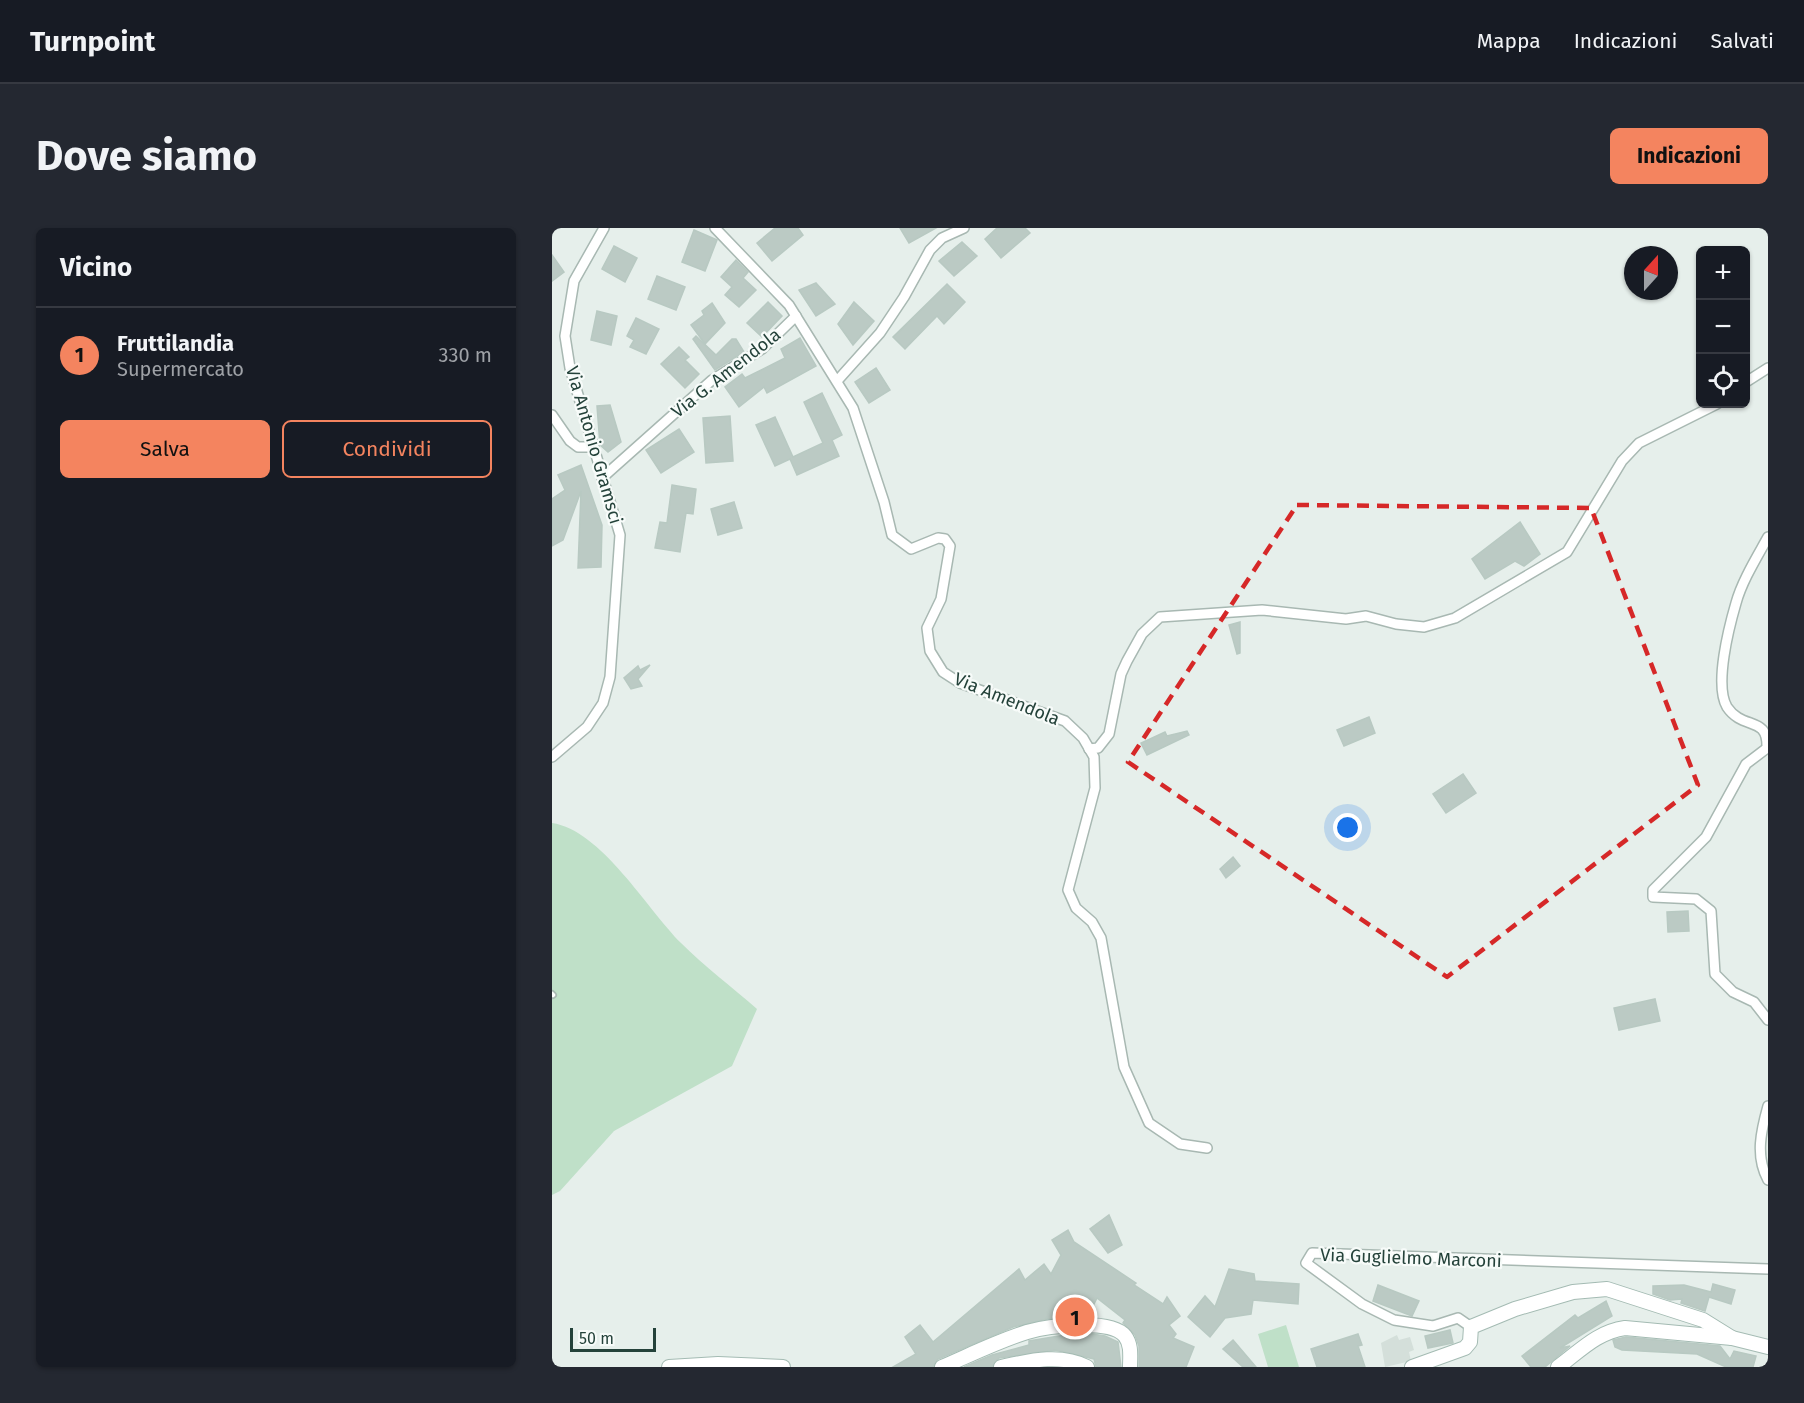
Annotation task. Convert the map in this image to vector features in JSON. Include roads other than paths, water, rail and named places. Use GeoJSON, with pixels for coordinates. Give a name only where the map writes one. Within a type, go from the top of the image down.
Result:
{"type":"FeatureCollection","features":[{"type":"Feature","properties":{"kind":"street","name":"Via Antonio Gramsci"},"geometry":{"type":"LineString","coordinates":[[552,757],[587,727],[603,703],[610,677],[620,535],[570,368],[565,336],[574,281],[604,228]]}},
{"type":"Feature","properties":{"kind":"street","name":"Via Amendola"},"geometry":{"type":"LineString","coordinates":[[714,228],[789,305],[853,408],[884,502],[892,535],[911,549],[938,538],[945,539],[950,546],[941,599],[927,628],[930,651],[943,672],[960,684],[1065,721],[1083,738],[1094,757],[1095,788],[1068,890],[1076,908],[1092,922],[1101,938],[1124,1067],[1149,1123],[1180,1144],[1207,1148]]}},
{"type":"Feature","properties":{"kind":"street"},"geometry":{"type":"LineString","coordinates":[[837,381],[886,324],[930,250],[942,238],[964,228]]}},
{"type":"Feature","properties":{"kind":"street","name":"Via G. Amendola"},"geometry":{"type":"LineString","coordinates":[[602,477],[712,381],[762,349],[796,316]]}},
{"type":"Feature","properties":{"kind":"street"},"geometry":{"type":"LineString","coordinates":[[1750,379],[1768,368]]}},
{"type":"Feature","properties":{"kind":"street"},"geometry":{"type":"LineString","coordinates":[[1089,749],[1098,748],[1110,734],[1121,674],[1142,634],[1160,617],[1262,610],[1346,619],[1366,616],[1396,624],[1424,627],[1455,618],[1567,552],[1579,536],[1622,461],[1639,443],[1709,408]]}},
{"type":"Feature","properties":{"kind":"street"},"geometry":{"type":"LineString","coordinates":[[552,415],[570,441],[578,447],[593,447]]}},
{"type":"Feature","properties":{"kind":"street"},"geometry":{"type":"LineString","coordinates":[[1768,537],[1736,602],[1723,668],[1722,691],[1727,706],[1737,718],[1761,727],[1767,737],[1767,748],[1746,764],[1706,837],[1653,890],[1653,897],[1696,899],[1711,910],[1715,974],[1733,992],[1754,1002],[1768,1020]]}},
{"type":"Feature","properties":{"kind":"street"},"geometry":{"type":"LineString","coordinates":[[1768,1106],[1759,1143],[1764,1172],[1768,1180]]}},
{"type":"Feature","properties":{"kind":"street","name":"Via Guglielmo Marconi"},"geometry":{"type":"LineString","coordinates":[[1472,1328],[1458,1318],[1433,1326],[1394,1320],[1362,1304],[1306,1263],[1312,1253],[1679,1268],[1768,1269]]}},
{"type":"Feature","properties":{"kind":"street"},"geometry":{"type":"LineString","coordinates":[[1412,1367],[1465,1348],[1470,1342],[1472,1328],[1515,1309],[1573,1292],[1607,1289],[1702,1320],[1732,1338]]}},
{"type":"Feature","properties":{"kind":"street"},"geometry":{"type":"LineString","coordinates":[[942,1367],[1029,1331],[1098,1325],[1118,1329],[1126,1337],[1130,1349],[1130,1367]]}},
{"type":"Feature","properties":{"kind":"street"},"geometry":{"type":"LineString","coordinates":[[1558,1367],[1595,1338],[1610,1330],[1624,1328],[1732,1338],[1768,1347]]}},
{"type":"Feature","properties":{"kind":"street"},"geometry":{"type":"LineString","coordinates":[[1001,1367],[1038,1359],[1077,1362],[1087,1367]]}},
{"type":"Feature","properties":{"kind":"street"},"geometry":{"type":"LineString","coordinates":[[669,1367],[718,1364],[783,1367]]}},
{"type":"Feature","properties":{"kind":"place","name":"Fruttilandia"},"geometry":{"type":"Point","coordinates":[1075,1317]}}]}
